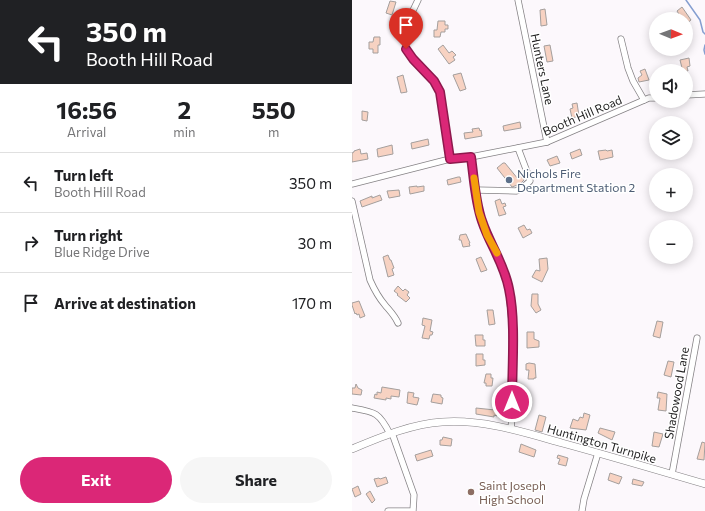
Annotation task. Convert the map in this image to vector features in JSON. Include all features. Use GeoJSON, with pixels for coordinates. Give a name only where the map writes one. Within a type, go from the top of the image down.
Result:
{"type":"FeatureCollection","features":[{"type":"Feature","properties":{"kind":"main road","name":"Huntington Turnpike"},"geometry":{"type":"LineString","coordinates":[[352,449],[417,426],[443,422],[480,424],[510,429],[705,484]]}},
{"type":"Feature","properties":{"kind":"street"},"geometry":{"type":"LineString","coordinates":[[418,0],[407,23],[405,34],[406,49],[434,81],[440,92],[450,159]]}},
{"type":"Feature","properties":{"kind":"street","name":"Hunters Lane"},"geometry":{"type":"LineString","coordinates":[[518,0],[547,142]]}},
{"type":"Feature","properties":{"kind":"street"},"geometry":{"type":"LineString","coordinates":[[621,39],[633,81],[644,100]]}},
{"type":"Feature","properties":{"kind":"street"},"geometry":{"type":"LineString","coordinates":[[693,95],[705,94]]}},
{"type":"Feature","properties":{"kind":"street","name":"Booth Hill Road"},"geometry":{"type":"LineString","coordinates":[[352,184],[450,159],[471,157],[547,142],[649,99]]}},
{"type":"Feature","properties":{"kind":"street"},"geometry":{"type":"LineString","coordinates":[[476,190],[516,191],[530,181],[518,148]]}},
{"type":"Feature","properties":{"kind":"street"},"geometry":{"type":"LineString","coordinates":[[471,157],[479,212],[503,267],[509,290],[512,325],[512,418],[510,429]]}},
{"type":"Feature","properties":{"kind":"street"},"geometry":{"type":"LineString","coordinates":[[352,201],[370,280],[398,323]]}},
{"type":"Feature","properties":{"kind":"street","name":"Shadowood Lane"},"geometry":{"type":"LineString","coordinates":[[672,474],[697,338]]}},
{"type":"Feature","properties":{"kind":"street"},"geometry":{"type":"LineString","coordinates":[[352,408],[373,412],[381,418],[391,434],[414,495],[412,511],[388,511]]}},
{"type":"Feature","properties":{"kind":"street"},"geometry":{"type":"LineString","coordinates":[[582,511],[584,499],[598,453]]}},
{"type":"Feature","properties":{"kind":"building"},"geometry":{"type":"Polygon","coordinates":[[[390,1],[396,2],[392,15],[386,13],[390,1]]]}},
{"type":"Feature","properties":{"kind":"building"},"geometry":{"type":"Polygon","coordinates":[[[682,7],[685,12],[678,12],[682,7]]]}},
{"type":"Feature","properties":{"kind":"building"},"geometry":{"type":"Polygon","coordinates":[[[545,9],[547,25],[541,26],[540,10],[545,9]]]}},
{"type":"Feature","properties":{"kind":"building"},"geometry":{"type":"Polygon","coordinates":[[[438,21],[445,21],[445,25],[448,25],[448,29],[445,29],[445,32],[441,32],[440,37],[434,37],[434,30],[437,30],[438,21]]]}},
{"type":"Feature","properties":{"kind":"building"},"geometry":{"type":"Polygon","coordinates":[[[374,37],[380,37],[378,53],[373,53],[373,49],[369,49],[369,42],[373,42],[374,37]]]}},
{"type":"Feature","properties":{"kind":"building"},"geometry":{"type":"Polygon","coordinates":[[[443,45],[449,53],[452,51],[456,55],[453,57],[455,60],[449,64],[438,49],[443,45]]]}},
{"type":"Feature","properties":{"kind":"building"},"geometry":{"type":"Polygon","coordinates":[[[550,45],[553,61],[547,62],[544,46],[550,45]]]}},
{"type":"Feature","properties":{"kind":"building"},"geometry":{"type":"Polygon","coordinates":[[[689,58],[690,64],[681,64],[680,60],[689,58]]]}},
{"type":"Feature","properties":{"kind":"building"},"geometry":{"type":"Polygon","coordinates":[[[645,69],[649,80],[639,82],[638,78],[642,75],[640,71],[645,69]]]}},
{"type":"Feature","properties":{"kind":"building"},"geometry":{"type":"Polygon","coordinates":[[[461,73],[466,89],[460,91],[453,75],[461,73]]]}},
{"type":"Feature","properties":{"kind":"building"},"geometry":{"type":"Polygon","coordinates":[[[403,75],[407,92],[401,93],[397,77],[403,75]]]}},
{"type":"Feature","properties":{"kind":"building"},"geometry":{"type":"Polygon","coordinates":[[[577,103],[579,116],[572,118],[570,109],[573,108],[572,104],[577,103]]]}},
{"type":"Feature","properties":{"kind":"building"},"geometry":{"type":"Polygon","coordinates":[[[362,111],[368,112],[367,121],[362,120],[362,111]]]}},
{"type":"Feature","properties":{"kind":"building"},"geometry":{"type":"Polygon","coordinates":[[[520,122],[521,128],[504,131],[503,126],[520,122]]]}},
{"type":"Feature","properties":{"kind":"building"},"geometry":{"type":"Polygon","coordinates":[[[479,128],[482,136],[465,139],[464,133],[473,132],[472,129],[479,128]]]}},
{"type":"Feature","properties":{"kind":"building"},"geometry":{"type":"Polygon","coordinates":[[[428,139],[429,145],[412,149],[411,143],[428,139]]]}},
{"type":"Feature","properties":{"kind":"building"},"geometry":{"type":"Polygon","coordinates":[[[392,145],[393,154],[378,157],[377,149],[392,145]]]}},
{"type":"Feature","properties":{"kind":"building"},"geometry":{"type":"Polygon","coordinates":[[[360,149],[361,154],[367,153],[368,159],[352,162],[352,153],[360,149]]]}},
{"type":"Feature","properties":{"kind":"building"},"geometry":{"type":"Polygon","coordinates":[[[580,149],[582,155],[572,159],[570,153],[580,149]]]}},
{"type":"Feature","properties":{"kind":"building"},"geometry":{"type":"Polygon","coordinates":[[[612,150],[613,157],[600,160],[598,151],[612,150]]]}},
{"type":"Feature","properties":{"kind":"building"},"geometry":{"type":"Polygon","coordinates":[[[557,156],[560,163],[550,166],[547,160],[557,156]]]}},
{"type":"Feature","properties":{"kind":"building"},"geometry":{"type":"Polygon","coordinates":[[[505,163],[518,179],[521,176],[524,180],[520,184],[512,187],[497,168],[505,163]]]}},
{"type":"Feature","properties":{"kind":"building"},"geometry":{"type":"Polygon","coordinates":[[[460,177],[461,182],[448,185],[447,180],[460,177]]]}},
{"type":"Feature","properties":{"kind":"building"},"geometry":{"type":"Polygon","coordinates":[[[424,186],[424,191],[410,194],[409,187],[424,186]]]}},
{"type":"Feature","properties":{"kind":"building"},"geometry":{"type":"Polygon","coordinates":[[[399,190],[400,196],[389,198],[387,191],[399,190]]]}},
{"type":"Feature","properties":{"kind":"building"},"geometry":{"type":"Polygon","coordinates":[[[380,195],[382,200],[362,207],[360,201],[372,196],[372,198],[380,195]]]}},
{"type":"Feature","properties":{"kind":"building"},"geometry":{"type":"Polygon","coordinates":[[[500,199],[502,204],[505,203],[506,206],[503,207],[506,214],[499,216],[495,201],[500,199]]]}},
{"type":"Feature","properties":{"kind":"building"},"geometry":{"type":"Polygon","coordinates":[[[524,225],[527,230],[530,229],[532,233],[523,238],[518,228],[524,225]]]}},
{"type":"Feature","properties":{"kind":"building"},"geometry":{"type":"Polygon","coordinates":[[[466,234],[470,246],[463,247],[461,240],[459,240],[460,235],[466,234]]]}},
{"type":"Feature","properties":{"kind":"building"},"geometry":{"type":"Polygon","coordinates":[[[388,255],[394,268],[392,269],[394,275],[388,277],[383,257],[388,255]]]}},
{"type":"Feature","properties":{"kind":"building"},"geometry":{"type":"Polygon","coordinates":[[[481,257],[487,270],[481,272],[476,259],[481,257]]]}},
{"type":"Feature","properties":{"kind":"building"},"geometry":{"type":"Polygon","coordinates":[[[547,258],[548,269],[542,282],[532,277],[536,270],[540,271],[539,259],[547,258]]]}},
{"type":"Feature","properties":{"kind":"building"},"geometry":{"type":"Polygon","coordinates":[[[398,286],[403,291],[405,289],[409,292],[407,295],[410,298],[406,302],[394,291],[398,286]]]}},
{"type":"Feature","properties":{"kind":"building"},"geometry":{"type":"Polygon","coordinates":[[[532,294],[538,294],[538,304],[541,310],[536,313],[531,306],[532,294]]]}},
{"type":"Feature","properties":{"kind":"building"},"geometry":{"type":"Polygon","coordinates":[[[359,301],[365,316],[360,318],[359,314],[355,314],[352,305],[352,303],[359,301]]]}},
{"type":"Feature","properties":{"kind":"building"},"geometry":{"type":"Polygon","coordinates":[[[487,310],[493,310],[495,324],[489,325],[487,310]]]}},
{"type":"Feature","properties":{"kind":"building"},"geometry":{"type":"Polygon","coordinates":[[[423,318],[432,320],[430,331],[433,332],[429,339],[422,338],[425,326],[422,325],[423,318]]]}},
{"type":"Feature","properties":{"kind":"building"},"geometry":{"type":"Polygon","coordinates":[[[657,321],[663,322],[660,338],[653,336],[657,321]]]}},
{"type":"Feature","properties":{"kind":"building"},"geometry":{"type":"Polygon","coordinates":[[[527,332],[534,332],[534,339],[539,341],[539,347],[527,348],[527,332]]]}},
{"type":"Feature","properties":{"kind":"building"},"geometry":{"type":"Polygon","coordinates":[[[475,335],[483,335],[485,346],[476,346],[475,335]]]}},
{"type":"Feature","properties":{"kind":"building"},"geometry":{"type":"Polygon","coordinates":[[[476,354],[483,354],[485,365],[476,366],[476,354]]]}},
{"type":"Feature","properties":{"kind":"building"},"geometry":{"type":"Polygon","coordinates":[[[668,361],[674,362],[671,377],[664,375],[668,361]]]}},
{"type":"Feature","properties":{"kind":"building"},"geometry":{"type":"Polygon","coordinates":[[[526,364],[535,364],[536,378],[534,379],[528,379],[529,370],[526,370],[526,364]]]}},
{"type":"Feature","properties":{"kind":"building"},"geometry":{"type":"Polygon","coordinates":[[[486,374],[491,374],[491,378],[493,378],[492,386],[486,386],[486,383],[484,383],[486,374]]]}},
{"type":"Feature","properties":{"kind":"building"},"geometry":{"type":"Polygon","coordinates":[[[356,384],[358,388],[362,390],[361,395],[352,394],[352,388],[355,388],[356,384]]]}},
{"type":"Feature","properties":{"kind":"building"},"geometry":{"type":"Polygon","coordinates":[[[382,387],[400,390],[399,397],[391,396],[391,399],[386,398],[386,400],[374,398],[375,394],[377,395],[377,392],[381,393],[382,387]]]}},
{"type":"Feature","properties":{"kind":"building"},"geometry":{"type":"Polygon","coordinates":[[[408,392],[414,393],[413,397],[419,398],[417,405],[407,403],[408,392]]]}},
{"type":"Feature","properties":{"kind":"building"},"geometry":{"type":"Polygon","coordinates":[[[658,392],[667,394],[666,411],[658,410],[660,398],[657,398],[658,392]]]}},
{"type":"Feature","properties":{"kind":"building"},"geometry":{"type":"Polygon","coordinates":[[[433,394],[441,395],[443,398],[442,404],[431,402],[433,394]]]}},
{"type":"Feature","properties":{"kind":"building"},"geometry":{"type":"Polygon","coordinates":[[[476,408],[495,410],[497,411],[497,416],[494,415],[494,417],[476,414],[476,408]]]}},
{"type":"Feature","properties":{"kind":"building"},"geometry":{"type":"Polygon","coordinates":[[[584,413],[590,415],[586,430],[570,428],[573,419],[578,421],[580,417],[583,418],[584,413]]]}},
{"type":"Feature","properties":{"kind":"building"},"geometry":{"type":"Polygon","coordinates":[[[539,415],[546,417],[542,432],[535,430],[539,415]]]}},
{"type":"Feature","properties":{"kind":"building"},"geometry":{"type":"Polygon","coordinates":[[[600,428],[615,432],[612,440],[598,433],[600,428]]]}},
{"type":"Feature","properties":{"kind":"building"},"geometry":{"type":"Polygon","coordinates":[[[654,432],[663,434],[659,447],[652,446],[654,432]]]}},
{"type":"Feature","properties":{"kind":"building"},"geometry":{"type":"Polygon","coordinates":[[[443,437],[452,439],[451,446],[440,445],[440,440],[442,440],[443,437]]]}},
{"type":"Feature","properties":{"kind":"building"},"geometry":{"type":"Polygon","coordinates":[[[702,442],[705,443],[704,460],[697,459],[702,442]]]}},
{"type":"Feature","properties":{"kind":"building"},"geometry":{"type":"Polygon","coordinates":[[[521,444],[536,450],[534,457],[519,452],[521,444]]]}},
{"type":"Feature","properties":{"kind":"building"},"geometry":{"type":"Polygon","coordinates":[[[431,450],[433,456],[417,461],[415,455],[431,450]]]}},
{"type":"Feature","properties":{"kind":"building"},"geometry":{"type":"Polygon","coordinates":[[[558,455],[568,458],[566,466],[558,464],[560,459],[557,458],[558,455]]]}},
{"type":"Feature","properties":{"kind":"building"},"geometry":{"type":"Polygon","coordinates":[[[610,473],[622,477],[619,484],[608,480],[610,473]]]}},
{"type":"Feature","properties":{"kind":"building"},"geometry":{"type":"Polygon","coordinates":[[[386,477],[388,483],[377,487],[374,479],[386,477]]]}},
{"type":"Feature","properties":{"kind":"building"},"geometry":{"type":"Polygon","coordinates":[[[633,479],[644,482],[642,486],[632,484],[633,479]]]}},
{"type":"Feature","properties":{"kind":"building"},"geometry":{"type":"Polygon","coordinates":[[[358,486],[361,494],[355,497],[352,489],[358,486]]]}},
{"type":"Feature","properties":{"kind":"building"},"geometry":{"type":"Polygon","coordinates":[[[370,491],[375,500],[372,503],[366,494],[370,491]]]}},
{"type":"Feature","properties":{"kind":"waterway"},"geometry":{"type":"LineString","coordinates":[[686,0],[700,20],[703,32],[705,34]]}},
{"type":"Feature","properties":{"kind":"waterway"},"geometry":{"type":"LineString","coordinates":[[705,45],[705,54]]}},
{"type":"Feature","properties":{"kind":"slow traffic"},"geometry":{"type":"LineString","coordinates":[[474,178],[479,212],[487,235],[497,253]]}},
{"type":"Feature","properties":{"kind":"place","name":"Nichols Fire Department Station 2"},"geometry":{"type":"Point","coordinates":[509,180]}},
{"type":"Feature","properties":{"kind":"place","name":"Saint Joseph High School"},"geometry":{"type":"Point","coordinates":[471,492]}},
{"type":"Feature","properties":{"kind":"route"},"geometry":{"type":"LineString","coordinates":[[406,49],[413,59],[434,81],[440,92],[450,159],[471,157],[479,212],[487,235],[503,267],[509,290],[512,308],[512,402]]}}]}
